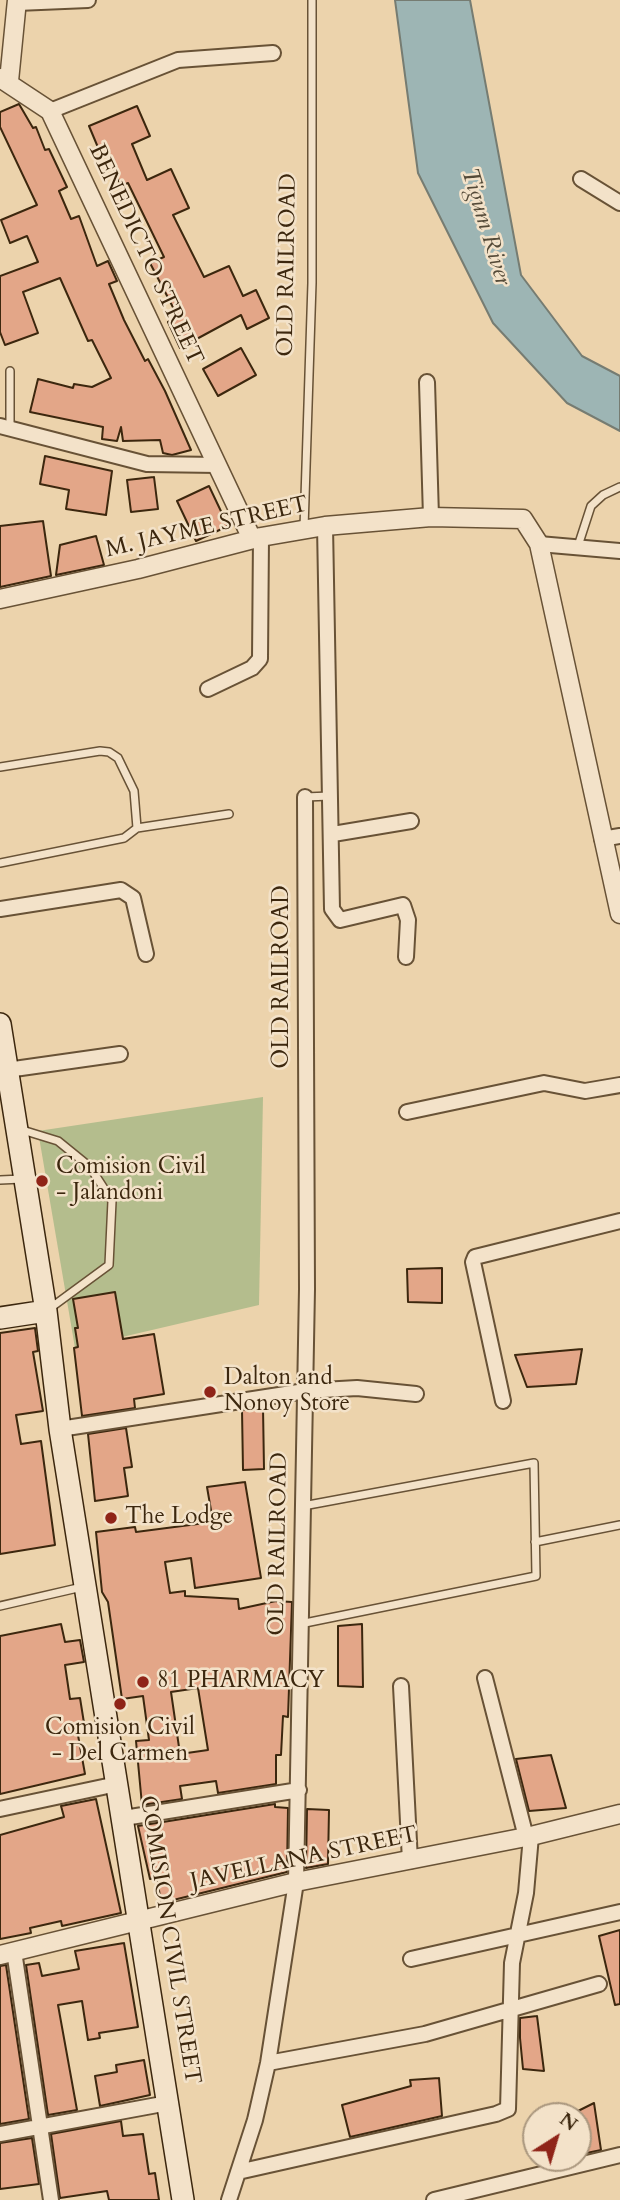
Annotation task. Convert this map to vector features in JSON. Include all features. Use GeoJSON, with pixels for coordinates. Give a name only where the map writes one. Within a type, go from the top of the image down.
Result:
{"type":"FeatureCollection","features":[{"type":"Feature","properties":{"kind":"main road","name":"COMISION CIVIL STREET"},"geometry":{"type":"LineString","coordinates":[[0,1024],[46,1311],[60,1429],[141,1921],[183,2200]]}},
{"type":"Feature","properties":{"kind":"main road"},"geometry":{"type":"LineString","coordinates":[[0,1318],[46,1311]]}},
{"type":"Feature","properties":{"kind":"street"},"geometry":{"type":"LineString","coordinates":[[17,1],[88,0]]}},
{"type":"Feature","properties":{"kind":"street","name":"BENEDICTO STREET"},"geometry":{"type":"LineString","coordinates":[[17,1],[5,79],[50,111],[218,465],[257,538]]}},
{"type":"Feature","properties":{"kind":"street"},"geometry":{"type":"LineString","coordinates":[[50,111],[178,60],[273,53]]}},
{"type":"Feature","properties":{"kind":"street"},"geometry":{"type":"LineString","coordinates":[[581,179],[620,203]]}},
{"type":"Feature","properties":{"kind":"street"},"geometry":{"type":"LineString","coordinates":[[427,383],[431,517]]}},
{"type":"Feature","properties":{"kind":"street"},"geometry":{"type":"LineString","coordinates":[[5,426],[147,464],[218,465]]}},
{"type":"Feature","properties":{"kind":"street","name":"M. JAYME STREET"},"geometry":{"type":"LineString","coordinates":[[0,599],[138,569],[257,538],[325,526],[431,517],[523,519],[539,544]]}},
{"type":"Feature","properties":{"kind":"street"},"geometry":{"type":"LineString","coordinates":[[325,526],[334,916],[340,920],[351,919],[403,905],[408,920],[406,957]]}},
{"type":"Feature","properties":{"kind":"street"},"geometry":{"type":"LineString","coordinates":[[208,690],[253,668],[260,659],[257,538]]}},
{"type":"Feature","properties":{"kind":"street"},"geometry":{"type":"LineString","coordinates":[[620,551],[539,544],[611,837],[620,914]]}},
{"type":"Feature","properties":{"kind":"street","name":"OLD RAILROAD"},"geometry":{"type":"LineString","coordinates":[[229,2200],[268,2063],[287,1955],[296,1882],[305,1391],[305,797]]}},
{"type":"Feature","properties":{"kind":"street"},"geometry":{"type":"LineString","coordinates":[[333,834],[411,821]]}},
{"type":"Feature","properties":{"kind":"street"},"geometry":{"type":"LineString","coordinates":[[0,909],[121,890],[133,898],[146,954]]}},
{"type":"Feature","properties":{"kind":"street"},"geometry":{"type":"LineString","coordinates":[[7,1070],[120,1054]]}},
{"type":"Feature","properties":{"kind":"street"},"geometry":{"type":"LineString","coordinates":[[407,1112],[544,1083],[590,1091],[620,1085]]}},
{"type":"Feature","properties":{"kind":"street"},"geometry":{"type":"LineString","coordinates":[[503,1401],[473,1262],[475,1257],[620,1222]]}},
{"type":"Feature","properties":{"kind":"street"},"geometry":{"type":"LineString","coordinates":[[60,1429],[305,1391],[358,1388],[416,1394]]}},
{"type":"Feature","properties":{"kind":"street"},"geometry":{"type":"LineString","coordinates":[[238,2172],[496,2114],[508,2109],[510,2011],[517,1938],[526,1894],[529,1837],[485,1678]]}},
{"type":"Feature","properties":{"kind":"street"},"geometry":{"type":"LineString","coordinates":[[401,1686],[410,1861]]}},
{"type":"Feature","properties":{"kind":"street"},"geometry":{"type":"LineString","coordinates":[[0,1809],[117,1784]]}},
{"type":"Feature","properties":{"kind":"street"},"geometry":{"type":"LineString","coordinates":[[124,1818],[299,1790]]}},
{"type":"Feature","properties":{"kind":"street","name":"JAVELLANA STREET"},"geometry":{"type":"LineString","coordinates":[[7,1953],[296,1882],[529,1837],[620,1814]]}},
{"type":"Feature","properties":{"kind":"street"},"geometry":{"type":"LineString","coordinates":[[411,1959],[517,1938],[620,1912]]}},
{"type":"Feature","properties":{"kind":"street"},"geometry":{"type":"LineString","coordinates":[[7,1953],[41,2126],[51,2200]]}},
{"type":"Feature","properties":{"kind":"street"},"geometry":{"type":"LineString","coordinates":[[268,2063],[425,2034],[599,1984]]}},
{"type":"Feature","properties":{"kind":"street"},"geometry":{"type":"LineString","coordinates":[[0,2134],[168,2103]]}},
{"type":"Feature","properties":{"kind":"street"},"geometry":{"type":"LineString","coordinates":[[434,2200],[620,2155]]}},
{"type":"Feature","properties":{"kind":"lane","name":"OLD RAILROAD"},"geometry":{"type":"LineString","coordinates":[[304,530],[312,284],[312,0]]}},
{"type":"Feature","properties":{"kind":"lane"},"geometry":{"type":"LineString","coordinates":[[5,426],[9,371]]}},
{"type":"Feature","properties":{"kind":"lane"},"geometry":{"type":"LineString","coordinates":[[578,546],[591,506],[603,495],[620,487]]}},
{"type":"Feature","properties":{"kind":"lane"},"geometry":{"type":"LineString","coordinates":[[0,767],[109,752],[118,758],[134,791],[137,828]]}},
{"type":"Feature","properties":{"kind":"lane"},"geometry":{"type":"LineString","coordinates":[[305,797],[331,796]]}},
{"type":"Feature","properties":{"kind":"lane"},"geometry":{"type":"LineString","coordinates":[[0,863],[124,838],[137,828],[229,814]]}},
{"type":"Feature","properties":{"kind":"lane"},"geometry":{"type":"LineString","coordinates":[[18,1129],[58,1141],[90,1167],[111,1200],[109,1265],[46,1311]]}},
{"type":"Feature","properties":{"kind":"lane"},"geometry":{"type":"LineString","coordinates":[[0,1180],[23,1179]]}},
{"type":"Feature","properties":{"kind":"lane"},"geometry":{"type":"LineString","coordinates":[[300,1624],[536,1576],[534,1463],[303,1507]]}},
{"type":"Feature","properties":{"kind":"lane"},"geometry":{"type":"LineString","coordinates":[[535,1542],[620,1525]]}},
{"type":"Feature","properties":{"kind":"lane"},"geometry":{"type":"LineString","coordinates":[[0,1606],[87,1586]]}},
{"type":"Feature","properties":{"kind":"green space"},"geometry":{"type":"Polygon","coordinates":[[[263,1097],[259,1305],[75,1348],[38,1131],[263,1097]]]}},
{"type":"Feature","properties":{"kind":"water","name":"Tigum River"},"geometry":{"type":"Polygon","coordinates":[[[395,0],[470,0],[521,275],[582,356],[620,376],[620,431],[567,403],[493,323],[418,173],[395,0]]]}},
{"type":"Feature","properties":{"kind":"building"},"geometry":{"type":"Polygon","coordinates":[[[19,104],[33,128],[36,127],[45,150],[49,149],[67,187],[59,191],[71,219],[79,216],[97,266],[108,261],[117,281],[109,284],[124,320],[145,361],[148,359],[165,391],[191,450],[172,455],[163,453],[160,440],[123,441],[121,427],[117,441],[102,439],[103,427],[30,412],[38,379],[73,388],[74,384],[92,387],[111,378],[92,340],[88,341],[60,278],[23,292],[38,333],[5,345],[0,332],[0,276],[38,262],[27,236],[10,243],[1,220],[37,205],[0,127],[0,112],[19,104]]]}},
{"type":"Feature","properties":{"kind":"building"},"geometry":{"type":"Polygon","coordinates":[[[137,106],[150,136],[132,144],[147,180],[171,169],[189,208],[173,215],[204,277],[229,266],[243,296],[256,290],[269,318],[247,329],[241,315],[180,348],[168,322],[178,317],[150,263],[164,257],[128,183],[121,186],[108,154],[102,157],[89,126],[137,106]]]}},
{"type":"Feature","properties":{"kind":"building"},"geometry":{"type":"Polygon","coordinates":[[[241,348],[256,375],[218,396],[203,369],[241,348]]]}},
{"type":"Feature","properties":{"kind":"building"},"geometry":{"type":"Polygon","coordinates":[[[45,456],[112,471],[106,515],[66,509],[69,490],[40,484],[45,456]]]}},
{"type":"Feature","properties":{"kind":"building"},"geometry":{"type":"Polygon","coordinates":[[[154,477],[158,509],[131,512],[127,480],[154,477]]]}},
{"type":"Feature","properties":{"kind":"building"},"geometry":{"type":"Polygon","coordinates":[[[209,486],[228,526],[196,541],[177,501],[209,486]]]}},
{"type":"Feature","properties":{"kind":"building"},"geometry":{"type":"Polygon","coordinates":[[[43,521],[51,576],[0,587],[0,526],[43,521]]]}},
{"type":"Feature","properties":{"kind":"building"},"geometry":{"type":"Polygon","coordinates":[[[96,536],[104,565],[56,575],[60,545],[96,536]]]}},
{"type":"Feature","properties":{"kind":"building"},"geometry":{"type":"Polygon","coordinates":[[[442,1268],[442,1303],[408,1302],[407,1269],[442,1268]]]}},
{"type":"Feature","properties":{"kind":"building"},"geometry":{"type":"Polygon","coordinates":[[[115,1292],[123,1339],[154,1334],[164,1394],[134,1399],[135,1408],[82,1416],[74,1348],[78,1347],[75,1328],[78,1328],[73,1299],[115,1292]]]}},
{"type":"Feature","properties":{"kind":"building"},"geometry":{"type":"Polygon","coordinates":[[[35,1328],[38,1351],[33,1352],[43,1411],[16,1415],[21,1444],[41,1441],[55,1545],[0,1554],[0,1333],[35,1328]]]}},
{"type":"Feature","properties":{"kind":"building"},"geometry":{"type":"Polygon","coordinates":[[[582,1349],[576,1384],[527,1387],[515,1355],[582,1349]]]}},
{"type":"Feature","properties":{"kind":"building"},"geometry":{"type":"Polygon","coordinates":[[[263,1407],[264,1469],[243,1470],[242,1410],[263,1407]]]}},
{"type":"Feature","properties":{"kind":"building"},"geometry":{"type":"Polygon","coordinates":[[[126,1428],[132,1467],[124,1468],[128,1496],[95,1501],[88,1434],[126,1428]]]}},
{"type":"Feature","properties":{"kind":"building"},"geometry":{"type":"Polygon","coordinates":[[[245,1482],[261,1578],[195,1588],[191,1558],[165,1562],[170,1593],[185,1591],[185,1596],[238,1599],[239,1609],[276,1601],[292,1602],[288,1717],[283,1716],[281,1755],[276,1755],[276,1784],[218,1793],[216,1781],[180,1786],[182,1799],[142,1805],[136,1741],[149,1740],[143,1696],[122,1699],[108,1602],[102,1592],[96,1532],[135,1527],[136,1532],[213,1522],[207,1487],[245,1482]],[[198,1688],[171,1692],[180,1754],[208,1750],[198,1688]]]}},
{"type":"Feature","properties":{"kind":"building"},"geometry":{"type":"Polygon","coordinates":[[[61,1624],[65,1642],[80,1640],[84,1662],[65,1665],[70,1699],[80,1698],[84,1723],[76,1724],[85,1774],[0,1794],[0,1636],[61,1624]]]}},
{"type":"Feature","properties":{"kind":"building"},"geometry":{"type":"Polygon","coordinates":[[[362,1624],[363,1687],[338,1686],[338,1626],[362,1624]]]}},
{"type":"Feature","properties":{"kind":"building"},"geometry":{"type":"Polygon","coordinates":[[[551,1755],[566,1808],[529,1811],[516,1759],[551,1755]]]}},
{"type":"Feature","properties":{"kind":"building"},"geometry":{"type":"Polygon","coordinates":[[[96,1799],[121,1913],[62,1926],[61,1921],[30,1928],[31,1933],[0,1939],[0,1835],[64,1817],[61,1806],[96,1799]]]}},
{"type":"Feature","properties":{"kind":"building"},"geometry":{"type":"Polygon","coordinates":[[[275,1804],[275,1807],[288,1808],[287,1872],[161,1903],[157,1878],[150,1879],[138,1826],[275,1804]]]}},
{"type":"Feature","properties":{"kind":"building"},"geometry":{"type":"Polygon","coordinates":[[[307,1809],[329,1810],[328,1864],[306,1868],[307,1809]]]}},
{"type":"Feature","properties":{"kind":"building"},"geometry":{"type":"Polygon","coordinates":[[[620,1930],[620,2004],[615,2005],[599,1936],[620,1930]]]}},
{"type":"Feature","properties":{"kind":"building"},"geometry":{"type":"Polygon","coordinates":[[[124,1943],[138,2027],[99,2033],[100,2038],[88,2040],[82,2001],[58,2005],[77,2110],[48,2115],[26,1965],[39,1963],[42,1976],[79,1969],[75,1951],[124,1943]]]}},
{"type":"Feature","properties":{"kind":"building"},"geometry":{"type":"Polygon","coordinates":[[[6,1965],[29,2119],[0,2124],[0,1966],[6,1965]]]}},
{"type":"Feature","properties":{"kind":"building"},"geometry":{"type":"Polygon","coordinates":[[[537,2016],[544,2071],[523,2069],[520,2018],[537,2016]]]}},
{"type":"Feature","properties":{"kind":"building"},"geometry":{"type":"Polygon","coordinates":[[[144,2060],[150,2095],[100,2106],[95,2076],[117,2072],[116,2065],[144,2060]]]}},
{"type":"Feature","properties":{"kind":"building"},"geometry":{"type":"Polygon","coordinates":[[[439,2078],[442,2116],[350,2137],[342,2105],[411,2086],[410,2080],[439,2078]]]}},
{"type":"Feature","properties":{"kind":"building"},"geometry":{"type":"Polygon","coordinates":[[[594,2103],[601,2150],[592,2152],[594,2103]]]}},
{"type":"Feature","properties":{"kind":"building"},"geometry":{"type":"Polygon","coordinates":[[[121,2121],[123,2136],[143,2134],[149,2174],[155,2173],[159,2200],[109,2200],[107,2191],[60,2198],[51,2134],[121,2121]]]}},
{"type":"Feature","properties":{"kind":"building"},"geometry":{"type":"Polygon","coordinates":[[[32,2138],[39,2184],[0,2189],[0,2143],[32,2138]]]}},
{"type":"Feature","properties":{"kind":"place","name":"Comision Civil - Jalandoni"},"geometry":{"type":"Point","coordinates":[42,1181]}},
{"type":"Feature","properties":{"kind":"place","name":"Dalton and Nonoy Store"},"geometry":{"type":"Point","coordinates":[210,1392]}},
{"type":"Feature","properties":{"kind":"place","name":"The Lodge"},"geometry":{"type":"Point","coordinates":[111,1518]}},
{"type":"Feature","properties":{"kind":"place","name":"81 PHARMACY"},"geometry":{"type":"Point","coordinates":[143,1682]}},
{"type":"Feature","properties":{"kind":"place","name":"Comision Civil - Del Carmen"},"geometry":{"type":"Point","coordinates":[120,1704]}}]}
